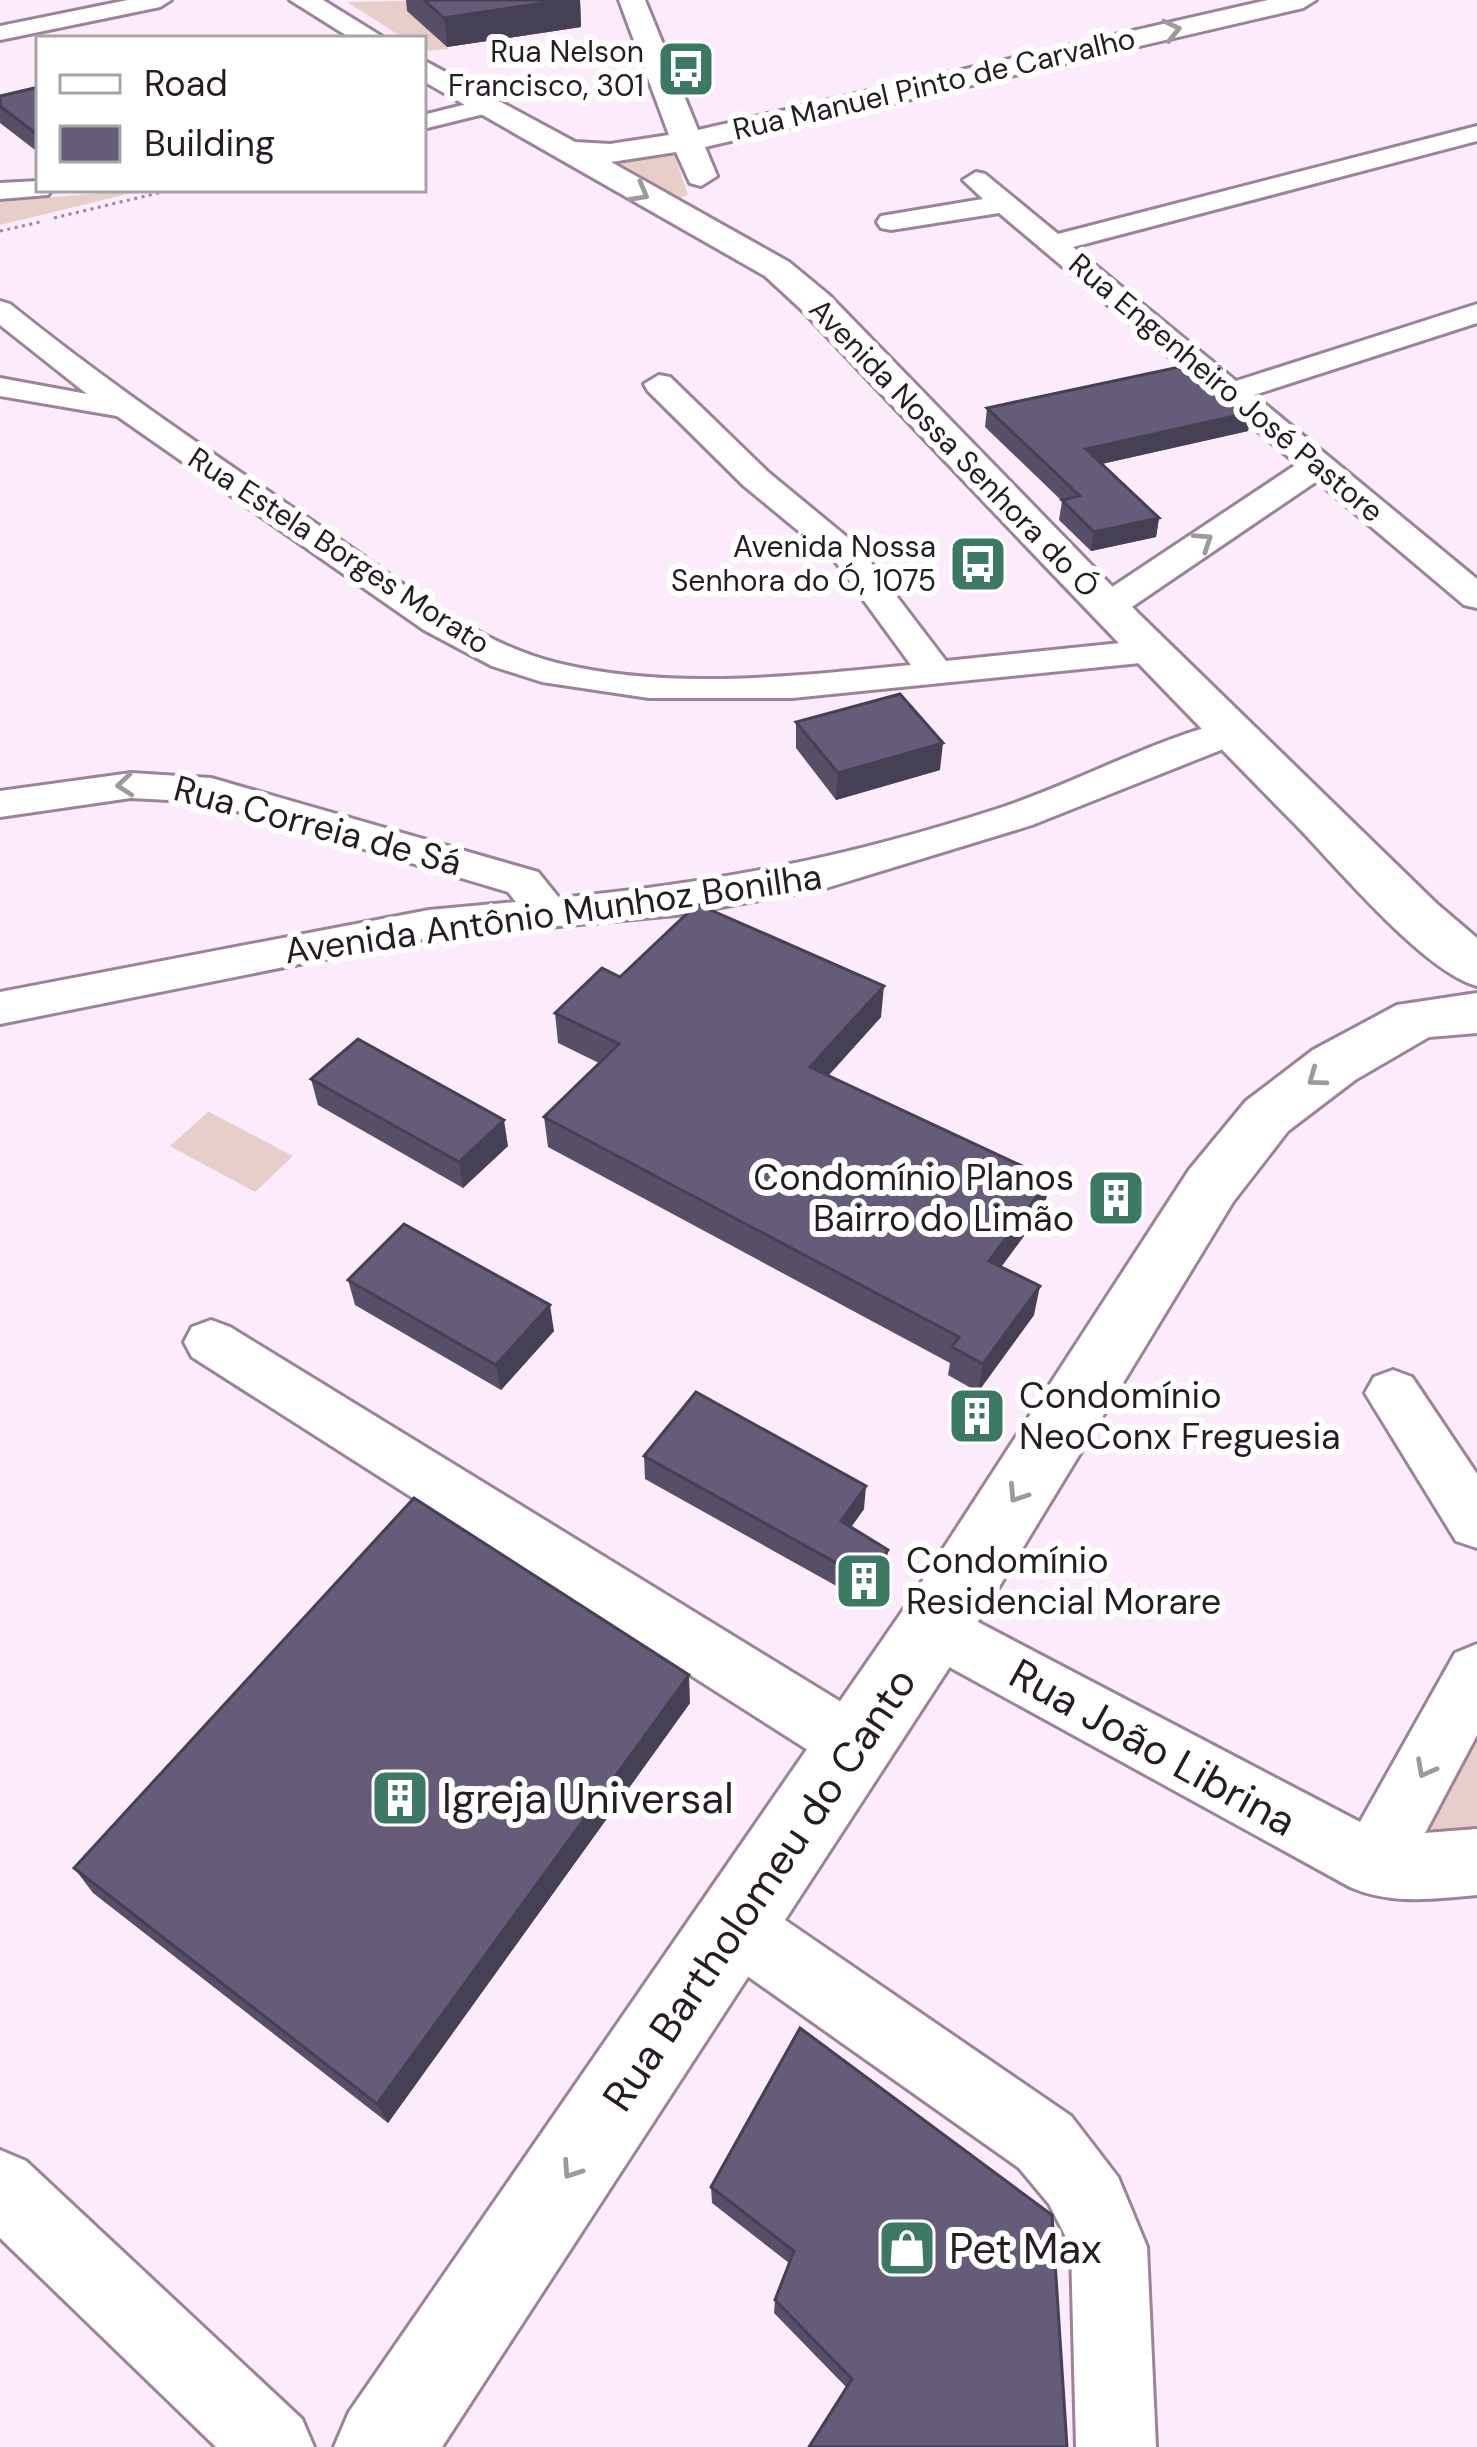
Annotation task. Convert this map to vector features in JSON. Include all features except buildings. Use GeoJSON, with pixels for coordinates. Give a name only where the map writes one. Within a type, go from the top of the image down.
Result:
{"type":"FeatureCollection","features":[{"type":"Feature","properties":{"kind":"main road"},"geometry":{"type":"LineString","coordinates":[[302,0],[367,36]]}},
{"type":"Feature","properties":{"kind":"main road"},"geometry":{"type":"LineString","coordinates":[[632,0],[689,141],[717,236]]}},
{"type":"Feature","properties":{"kind":"main road","name":"Rua Manuel Pinto de Carvalho"},"geometry":{"type":"LineString","coordinates":[[562,151],[610,153],[689,141],[1303,0]]}},
{"type":"Feature","properties":{"kind":"main road","name":"Avenida Nossa Senhora do Ó"},"geometry":{"type":"LineString","coordinates":[[426,71],[777,269],[816,303],[1150,651],[1417,916],[1477,967]]}},
{"type":"Feature","properties":{"kind":"main road"},"geometry":{"type":"LineString","coordinates":[[1417,916],[1432,988],[1447,1016]]}},
{"type":"Feature","properties":{"kind":"main road","name":"Rua Bartholomeu do Canto"},"geometry":{"type":"LineString","coordinates":[[384,2447],[934,1627],[1211,1186],[1267,1115],[1334,1066],[1447,1016]]}},
{"type":"Feature","properties":{"kind":"street"},"geometry":{"type":"LineString","coordinates":[[0,33],[160,0]]}},
{"type":"Feature","properties":{"kind":"street"},"geometry":{"type":"LineString","coordinates":[[426,121],[487,106]]}},
{"type":"Feature","properties":{"kind":"street"},"geometry":{"type":"LineString","coordinates":[[1053,244],[1477,134]]}},
{"type":"Feature","properties":{"kind":"street","name":"Rua Engenheiro José Pastore"},"geometry":{"type":"LineString","coordinates":[[976,180],[1477,596]]}},
{"type":"Feature","properties":{"kind":"street"},"geometry":{"type":"LineString","coordinates":[[0,191],[36,189]]}},
{"type":"Feature","properties":{"kind":"street"},"geometry":{"type":"LineString","coordinates":[[891,223],[1004,204]]}},
{"type":"Feature","properties":{"kind":"street","name":"Rua Estela Borges Morato"},"geometry":{"type":"LineString","coordinates":[[0,310],[126,411],[436,620],[506,660],[575,679],[727,686],[936,673],[1150,651]]}},
{"type":"Feature","properties":{"kind":"street"},"geometry":{"type":"LineString","coordinates":[[1230,393],[1477,313]]}},
{"type":"Feature","properties":{"kind":"street"},"geometry":{"type":"LineString","coordinates":[[0,360],[52,355]]}},
{"type":"Feature","properties":{"kind":"street"},"geometry":{"type":"LineString","coordinates":[[658,384],[756,479],[847,554],[936,673]]}},
{"type":"Feature","properties":{"kind":"street"},"geometry":{"type":"LineString","coordinates":[[0,387],[126,411]]}},
{"type":"Feature","properties":{"kind":"street"},"geometry":{"type":"LineString","coordinates":[[1107,607],[1318,465]]}},
{"type":"Feature","properties":{"kind":"street","name":"Avenida Antônio Munhoz Bonilha"},"geometry":{"type":"LineString","coordinates":[[0,1008],[429,924],[676,901],[826,874],[1017,816],[1232,732]]}},
{"type":"Feature","properties":{"kind":"street","name":"Rua Correia de Sá"},"geometry":{"type":"LineString","coordinates":[[0,804],[126,784],[171,782],[211,790],[524,882],[549,914]]}},
{"type":"Feature","properties":{"kind":"street"},"geometry":{"type":"LineString","coordinates":[[211,1342],[855,1745]]}},
{"type":"Feature","properties":{"kind":"street"},"geometry":{"type":"LineString","coordinates":[[1393,1393],[1477,1523]]}},
{"type":"Feature","properties":{"kind":"street","name":"Rua João Librina"},"geometry":{"type":"LineString","coordinates":[[934,1627],[1373,1864],[1414,1867],[1477,1862]]}},
{"type":"Feature","properties":{"kind":"street"},"geometry":{"type":"LineString","coordinates":[[1373,1864],[1477,1673]]}},
{"type":"Feature","properties":{"kind":"street"},"geometry":{"type":"LineString","coordinates":[[736,1927],[1045,2142],[1076,2174],[1100,2216],[1109,2247],[1116,2447]]}},
{"type":"Feature","properties":{"kind":"street"},"geometry":{"type":"LineString","coordinates":[[0,2187],[274,2447]]}},
{"type":"Feature","properties":{"kind":"path"},"geometry":{"type":"LineString","coordinates":[[0,231],[162,192]]}},
{"type":"Feature","properties":{"kind":"shaded area"},"geometry":{"type":"Polygon","coordinates":[[[449,0],[408,11],[449,49],[426,51],[426,36],[400,36],[347,2],[449,0]]]}},
{"type":"Feature","properties":{"kind":"shaded area"},"geometry":{"type":"Polygon","coordinates":[[[673,151],[688,195],[671,201],[598,160],[673,151]]]}},
{"type":"Feature","properties":{"kind":"shaded area"},"geometry":{"type":"Polygon","coordinates":[[[114,192],[136,192],[0,225],[0,202],[114,192]]]}},
{"type":"Feature","properties":{"kind":"shaded area"},"geometry":{"type":"Polygon","coordinates":[[[208,1112],[293,1156],[255,1192],[170,1146],[208,1112]]]}},
{"type":"Feature","properties":{"kind":"shaded area"},"geometry":{"type":"Polygon","coordinates":[[[1477,1726],[1477,1831],[1420,1835],[1477,1726]]]}},
{"type":"Feature","properties":{"kind":"place","name":"Rua Nelson Francisco, 301"},"geometry":{"type":"Point","coordinates":[686,69]}},
{"type":"Feature","properties":{"kind":"place","name":"Avenida Nossa Senhora do Ó, 1075"},"geometry":{"type":"Point","coordinates":[978,564]}},
{"type":"Feature","properties":{"kind":"place","name":"Condomínio Planos Bairro do Limão"},"geometry":{"type":"Point","coordinates":[1116,1198]}},
{"type":"Feature","properties":{"kind":"place","name":"Condomínio NeoConx Freguesia"},"geometry":{"type":"Point","coordinates":[977,1416]}},
{"type":"Feature","properties":{"kind":"place","name":"Condomínio Residencial Morare"},"geometry":{"type":"Point","coordinates":[864,1581]}},
{"type":"Feature","properties":{"kind":"place","name":"Igreja Universal"},"geometry":{"type":"Point","coordinates":[400,1798]}},
{"type":"Feature","properties":{"kind":"place","name":"Pet Max"},"geometry":{"type":"Point","coordinates":[907,2248]}}]}
